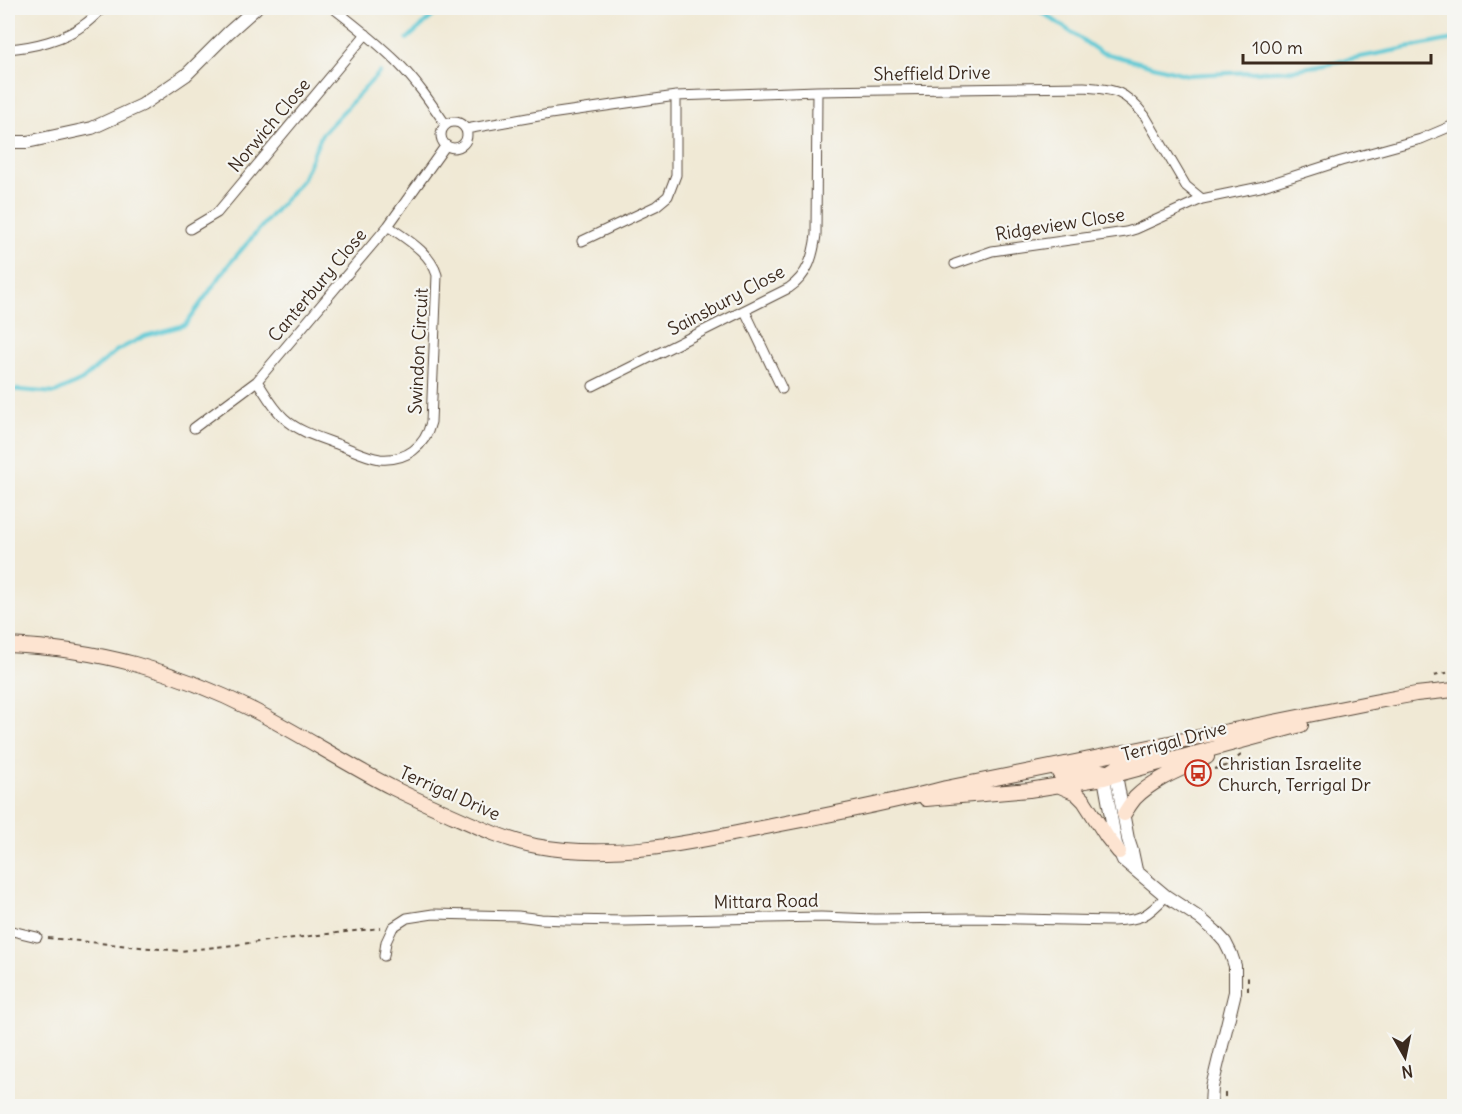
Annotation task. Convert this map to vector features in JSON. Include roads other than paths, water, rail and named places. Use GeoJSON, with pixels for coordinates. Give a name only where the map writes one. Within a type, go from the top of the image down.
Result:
{"type":"FeatureCollection","features":[{"type":"Feature","properties":{"kind":"main road","name":"Terrigal Drive"},"geometry":{"type":"LineString","coordinates":[[8,645],[38,646],[90,653],[174,675],[253,710],[394,788],[485,831],[535,846],[584,851],[636,849],[685,843],[1223,732],[1416,694],[1455,690]]}},
{"type":"Feature","properties":{"kind":"main road","name":"Terrigal Drive"},"geometry":{"type":"LineString","coordinates":[[900,800],[1060,786],[1238,749],[1331,717],[1416,701],[1455,697]]}},
{"type":"Feature","properties":{"kind":"main road"},"geometry":{"type":"LineString","coordinates":[[999,778],[1097,770],[1110,775],[1124,763],[1223,732]]}},
{"type":"Feature","properties":{"kind":"main road"},"geometry":{"type":"LineString","coordinates":[[1124,814],[1134,799],[1167,775],[1238,749]]}},
{"type":"Feature","properties":{"kind":"main road"},"geometry":{"type":"LineString","coordinates":[[1060,786],[1076,793],[1084,801],[1119,852]]}},
{"type":"Feature","properties":{"kind":"street"},"geometry":{"type":"LineString","coordinates":[[8,49],[30,46],[70,33],[85,25],[103,8]]}},
{"type":"Feature","properties":{"kind":"street"},"geometry":{"type":"LineString","coordinates":[[8,142],[27,142],[92,128],[142,105],[186,75],[256,8]]}},
{"type":"Feature","properties":{"kind":"street"},"geometry":{"type":"LineString","coordinates":[[333,8],[386,51],[416,83],[446,124]]}},
{"type":"Feature","properties":{"kind":"street","name":"Norwich Close"},"geometry":{"type":"LineString","coordinates":[[190,229],[217,213],[366,34]]}},
{"type":"Feature","properties":{"kind":"street","name":"Sheffield Drive"},"geometry":{"type":"LineString","coordinates":[[466,129],[676,96],[817,91],[1102,88],[1116,91],[1131,100],[1145,116],[1186,186],[1202,199]]}},
{"type":"Feature","properties":{"kind":"street","name":"Sainsbury Close"},"geometry":{"type":"LineString","coordinates":[[593,386],[745,311],[789,288],[802,277],[814,251],[816,235],[817,91]]}},
{"type":"Feature","properties":{"kind":"street"},"geometry":{"type":"LineString","coordinates":[[582,241],[656,206],[668,196],[676,175],[676,96]]}},
{"type":"Feature","properties":{"kind":"street"},"geometry":{"type":"LineString","coordinates":[[458,122],[464,126],[467,138],[462,145],[454,148],[446,145],[441,135],[446,124],[458,122]]}},
{"type":"Feature","properties":{"kind":"street"},"geometry":{"type":"LineString","coordinates":[[1202,199],[1260,187],[1421,139],[1455,125]]}},
{"type":"Feature","properties":{"kind":"street","name":"Canterbury Close"},"geometry":{"type":"LineString","coordinates":[[194,428],[257,381],[388,225],[446,145]]}},
{"type":"Feature","properties":{"kind":"street","name":"Ridgeview Close"},"geometry":{"type":"LineString","coordinates":[[955,264],[992,251],[1126,232],[1202,199]]}},
{"type":"Feature","properties":{"kind":"street","name":"Swindon Circuit"},"geometry":{"type":"LineString","coordinates":[[257,381],[283,418],[304,432],[372,457],[386,459],[403,456],[412,452],[423,442],[431,422],[437,275],[435,267],[425,254],[388,225]]}},
{"type":"Feature","properties":{"kind":"street"},"geometry":{"type":"LineString","coordinates":[[745,311],[782,389]]}},
{"type":"Feature","properties":{"kind":"street"},"geometry":{"type":"LineString","coordinates":[[1110,775],[1124,814],[1136,870]]}},
{"type":"Feature","properties":{"kind":"street"},"geometry":{"type":"LineString","coordinates":[[1110,775],[1116,844],[1123,860],[1149,883],[1215,931],[1225,942],[1235,966],[1235,992],[1212,1087],[1211,1107]]}},
{"type":"Feature","properties":{"kind":"street","name":"Mittara Road"},"geometry":{"type":"LineString","coordinates":[[384,956],[386,942],[393,927],[407,918],[433,914],[518,916],[565,920],[821,917],[1120,921],[1141,917],[1153,910],[1166,896]]}},
{"type":"Feature","properties":{"kind":"street"},"geometry":{"type":"LineString","coordinates":[[8,930],[37,937]]}},
{"type":"Feature","properties":{"kind":"waterway"},"geometry":{"type":"LineString","coordinates":[[407,39],[442,8]]}},
{"type":"Feature","properties":{"kind":"waterway"},"geometry":{"type":"LineString","coordinates":[[1036,8],[1100,52],[1188,75],[1293,70],[1454,39]]}},
{"type":"Feature","properties":{"kind":"waterway"},"geometry":{"type":"LineString","coordinates":[[8,389],[55,393],[82,380],[116,351],[145,336],[185,325],[230,263],[302,180],[322,134],[380,72]]}},
{"type":"Feature","properties":{"kind":"place","name":"Christian Israelite Church, Terrigal Dr"},"geometry":{"type":"Point","coordinates":[1198,773]}}]}
